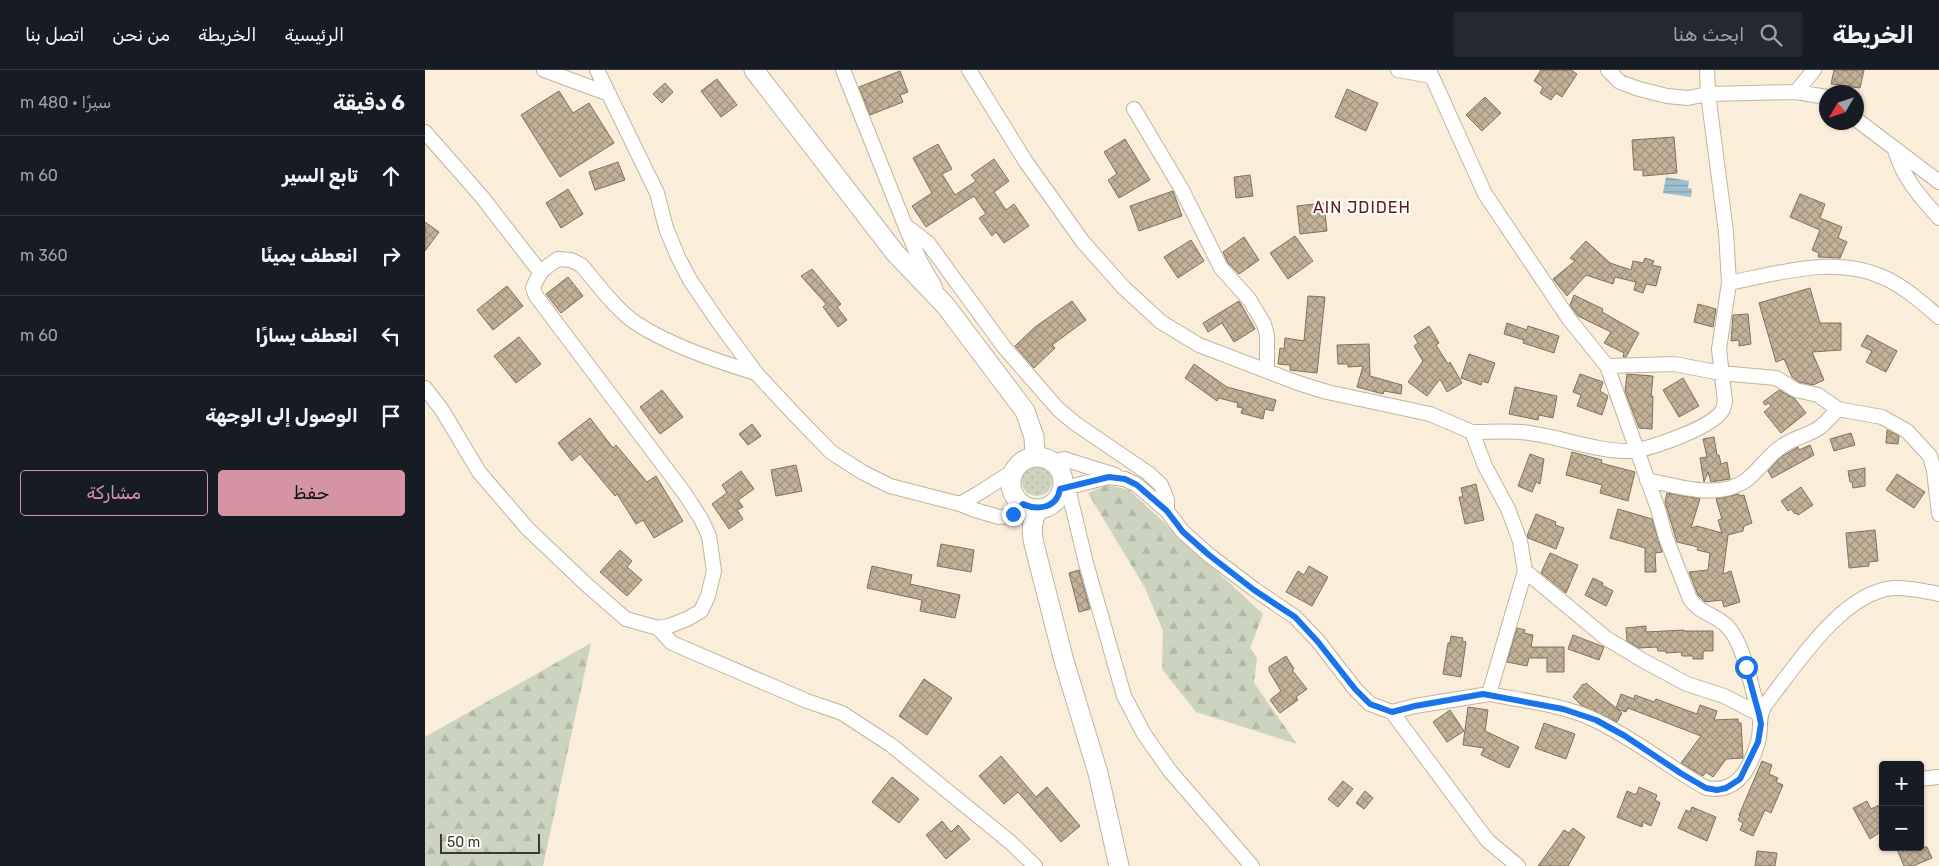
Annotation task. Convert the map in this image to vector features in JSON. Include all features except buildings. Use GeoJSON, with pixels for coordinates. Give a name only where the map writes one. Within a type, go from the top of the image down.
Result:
{"type":"FeatureCollection","features":[{"type":"Feature","properties":{"kind":"street"},"geometry":{"type":"LineString","coordinates":[[544,70],[609,94]]}},
{"type":"Feature","properties":{"kind":"street"},"geometry":{"type":"LineString","coordinates":[[597,70],[657,193],[667,228],[678,257],[690,280],[756,373],[831,452],[862,472],[890,486],[960,504],[999,517],[1010,516],[1030,507],[1045,507],[1055,501],[1064,488],[1109,477],[1125,479]]}},
{"type":"Feature","properties":{"kind":"street"},"geometry":{"type":"LineString","coordinates":[[754,70],[896,254],[945,305],[1025,411],[1043,459],[1058,468],[1062,476],[1124,696],[1143,734],[1170,771],[1252,866]]}},
{"type":"Feature","properties":{"kind":"street"},"geometry":{"type":"LineString","coordinates":[[843,70],[920,261],[945,305]]}},
{"type":"Feature","properties":{"kind":"street"},"geometry":{"type":"LineString","coordinates":[[969,70],[1037,178],[1083,242],[1124,288],[1161,322],[1199,346],[1327,392],[1430,414],[1472,432],[1528,433],[1632,451],[1675,439],[1696,430],[1717,417],[1723,409],[1725,402],[1719,349],[1729,283],[1707,70]]}},
{"type":"Feature","properties":{"kind":"street"},"geometry":{"type":"LineString","coordinates":[[1392,712],[1415,706],[1489,694],[1563,709],[1596,720],[1625,736],[1706,788],[1717,790],[1726,788],[1740,779],[1758,742],[1761,724],[1737,640],[1727,626],[1695,606],[1690,598],[1666,538],[1607,366],[1569,319],[1485,194],[1430,73],[1398,70]]}},
{"type":"Feature","properties":{"kind":"street"},"geometry":{"type":"LineString","coordinates":[[1608,70],[1620,82],[1667,96],[1688,98],[1708,94],[1796,92],[1819,96]]}},
{"type":"Feature","properties":{"kind":"street"},"geometry":{"type":"LineString","coordinates":[[1796,92],[1812,71]]}},
{"type":"Feature","properties":{"kind":"street"},"geometry":{"type":"LineString","coordinates":[[1133,109],[1181,188],[1221,268],[1249,299],[1264,324],[1267,335],[1267,371]]}},
{"type":"Feature","properties":{"kind":"street"},"geometry":{"type":"LineString","coordinates":[[1864,126],[1939,182]]}},
{"type":"Feature","properties":{"kind":"street"},"geometry":{"type":"LineString","coordinates":[[425,132],[482,197],[540,272]]}},
{"type":"Feature","properties":{"kind":"street"},"geometry":{"type":"LineString","coordinates":[[1895,150],[1901,169],[1909,183],[1939,218]]}},
{"type":"Feature","properties":{"kind":"street"},"geometry":{"type":"LineString","coordinates":[[905,225],[928,243],[1004,347],[1058,409],[1076,424],[1148,473],[1161,485],[1167,500],[1167,511]]}},
{"type":"Feature","properties":{"kind":"street"},"geometry":{"type":"LineString","coordinates":[[425,388],[442,410],[479,472],[527,528],[588,586],[627,619],[658,628],[687,620],[701,611],[708,596],[714,571],[709,536],[685,494],[536,296],[533,288],[540,272],[558,259],[571,260],[581,265],[625,314],[636,323],[696,353],[756,373]]}},
{"type":"Feature","properties":{"kind":"street"},"geometry":{"type":"LineString","coordinates":[[1729,283],[1816,266],[1855,267],[1886,278],[1911,294],[1939,317]]}},
{"type":"Feature","properties":{"kind":"street"},"geometry":{"type":"LineString","coordinates":[[1607,366],[1674,364],[1721,373],[1776,378],[1796,390],[1818,395],[1838,409],[1882,417],[1907,431],[1922,445],[1930,456],[1934,471],[1939,514]]}},
{"type":"Feature","properties":{"kind":"street"},"geometry":{"type":"LineString","coordinates":[[1647,480],[1706,490],[1727,490],[1744,482],[1770,454],[1787,442],[1819,428],[1838,409]]}},
{"type":"Feature","properties":{"kind":"street"},"geometry":{"type":"LineString","coordinates":[[1472,432],[1485,466],[1511,517],[1520,541],[1525,571],[1489,694]]}},
{"type":"Feature","properties":{"kind":"street"},"geometry":{"type":"LineString","coordinates":[[960,504],[1015,470],[1027,459],[1064,459],[1125,479],[1137,485],[1167,511],[1183,532],[1209,555],[1254,590],[1295,617],[1318,642],[1355,689],[1370,704],[1392,712],[1487,840],[1518,866]]}},
{"type":"Feature","properties":{"kind":"street"},"geometry":{"type":"LineString","coordinates":[[1015,470],[1011,485],[1013,492],[1030,507],[1031,532],[1064,661],[1098,773],[1119,866]]}},
{"type":"Feature","properties":{"kind":"street"},"geometry":{"type":"LineString","coordinates":[[1525,571],[1606,638],[1687,684],[1724,696],[1759,714]]}},
{"type":"Feature","properties":{"kind":"street"},"geometry":{"type":"LineString","coordinates":[[1759,714],[1817,638],[1843,612],[1869,595],[1892,588],[1913,589],[1939,594]]}},
{"type":"Feature","properties":{"kind":"street"},"geometry":{"type":"LineString","coordinates":[[658,628],[672,644],[807,701],[842,713],[891,744],[1011,842],[1035,866]]}},
{"type":"Feature","properties":{"kind":"street"},"geometry":{"type":"LineString","coordinates":[[1924,779],[1939,777]]}},
{"type":"Feature","properties":{"kind":"green space"},"geometry":{"type":"Polygon","coordinates":[[[1037,466],[1048,470],[1052,481],[1048,492],[1037,496],[1026,492],[1022,481],[1026,470],[1037,466]]]}},
{"type":"Feature","properties":{"kind":"green space"},"geometry":{"type":"Polygon","coordinates":[[[1108,485],[1129,490],[1263,614],[1250,648],[1257,658],[1254,683],[1297,744],[1196,712],[1162,669],[1163,631],[1145,588],[1088,493],[1108,485]]]}},
{"type":"Feature","properties":{"kind":"green space"},"geometry":{"type":"Polygon","coordinates":[[[591,643],[543,866],[425,866],[425,737],[591,643]]]}},
{"type":"Feature","properties":{"kind":"water"},"geometry":{"type":"Polygon","coordinates":[[[1666,177],[1689,181],[1688,188],[1692,189],[1691,197],[1663,193],[1666,177]]]}},
{"type":"Feature","properties":{"kind":"district","name":"AIN JDIDEH"},"geometry":{"type":"Point","coordinates":[1362,207]}},
{"type":"Feature","properties":{"kind":"route"},"geometry":{"type":"LineString","coordinates":[[1013,514],[1023,504],[1030,508],[1038,509],[1051,505],[1060,493],[1060,489],[1109,477],[1125,479],[1137,485],[1167,511],[1183,532],[1209,555],[1254,590],[1295,617],[1318,642],[1355,689],[1370,704],[1392,712],[1415,706],[1489,694],[1563,709],[1596,720],[1625,736],[1706,788],[1717,790],[1726,788],[1740,779],[1758,742],[1761,724],[1746,667]]}}]}
